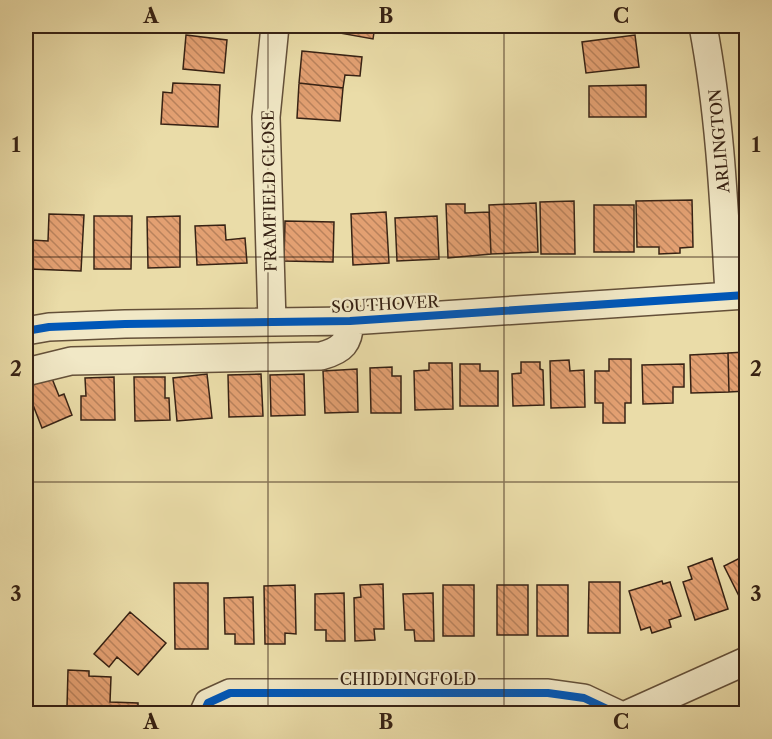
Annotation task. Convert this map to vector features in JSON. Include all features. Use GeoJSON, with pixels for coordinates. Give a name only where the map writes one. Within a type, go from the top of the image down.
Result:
{"type":"FeatureCollection","features":[{"type":"Feature","properties":{"kind":"street","name":"FRAMFIELD CLOSE"},"geometry":{"type":"LineString","coordinates":[[272,322],[266,117],[275,26]]}},
{"type":"Feature","properties":{"kind":"street","name":"ARLINGTON"},"geometry":{"type":"LineString","coordinates":[[703,26],[714,81],[738,295]]}},
{"type":"Feature","properties":{"kind":"street","name":"SOUTHOVER"},"geometry":{"type":"LineString","coordinates":[[26,331],[49,327],[125,324],[350,321],[738,295]]}},
{"type":"Feature","properties":{"kind":"street","name":"SOUTHOVER"},"geometry":{"type":"LineString","coordinates":[[26,372],[71,361],[321,356],[339,351],[349,340],[350,321]]}},
{"type":"Feature","properties":{"kind":"street"},"geometry":{"type":"LineString","coordinates":[[125,324],[126,360]]}},
{"type":"Feature","properties":{"kind":"street"},"geometry":{"type":"LineString","coordinates":[[628,714],[747,661]]}},
{"type":"Feature","properties":{"kind":"street","name":"CHIDDINGFOLD"},"geometry":{"type":"LineString","coordinates":[[203,714],[208,703],[230,693],[548,693],[584,698],[618,714]]}},
{"type":"Feature","properties":{"kind":"green space"},"geometry":{"type":"Polygon","coordinates":[[[532,699],[591,714],[220,714],[232,706],[532,699]]]}},
{"type":"Feature","properties":{"kind":"building"},"geometry":{"type":"Polygon","coordinates":[[[336,26],[375,26],[373,39],[334,32],[336,26]]]}},
{"type":"Feature","properties":{"kind":"building"},"geometry":{"type":"Polygon","coordinates":[[[186,35],[227,40],[224,73],[183,69],[186,35]]]}},
{"type":"Feature","properties":{"kind":"building"},"geometry":{"type":"Polygon","coordinates":[[[635,35],[639,67],[586,73],[582,42],[635,35]]]}},
{"type":"Feature","properties":{"kind":"building"},"geometry":{"type":"Polygon","coordinates":[[[302,51],[362,57],[360,76],[345,75],[343,88],[299,83],[302,51]]]}},
{"type":"Feature","properties":{"kind":"building"},"geometry":{"type":"Polygon","coordinates":[[[173,83],[220,85],[218,127],[161,124],[163,92],[172,93],[173,83]]]}},
{"type":"Feature","properties":{"kind":"building"},"geometry":{"type":"Polygon","coordinates":[[[299,83],[343,88],[340,121],[297,118],[299,83]]]}},
{"type":"Feature","properties":{"kind":"building"},"geometry":{"type":"Polygon","coordinates":[[[646,85],[646,117],[589,117],[589,86],[646,85]]]}},
{"type":"Feature","properties":{"kind":"building"},"geometry":{"type":"Polygon","coordinates":[[[692,200],[693,247],[680,248],[680,253],[659,254],[659,247],[637,247],[636,201],[692,200]]]}},
{"type":"Feature","properties":{"kind":"building"},"geometry":{"type":"Polygon","coordinates":[[[574,201],[575,254],[541,254],[540,202],[574,201]]]}},
{"type":"Feature","properties":{"kind":"building"},"geometry":{"type":"Polygon","coordinates":[[[536,203],[538,252],[491,254],[489,205],[536,203]]]}},
{"type":"Feature","properties":{"kind":"building"},"geometry":{"type":"Polygon","coordinates":[[[446,204],[465,204],[465,213],[489,212],[491,254],[448,258],[446,204]]]}},
{"type":"Feature","properties":{"kind":"building"},"geometry":{"type":"Polygon","coordinates":[[[594,205],[634,205],[634,252],[594,252],[594,205]]]}},
{"type":"Feature","properties":{"kind":"building"},"geometry":{"type":"Polygon","coordinates":[[[386,212],[389,263],[353,265],[351,214],[386,212]]]}},
{"type":"Feature","properties":{"kind":"building"},"geometry":{"type":"Polygon","coordinates":[[[49,214],[84,215],[81,271],[30,269],[31,240],[48,241],[49,214]]]}},
{"type":"Feature","properties":{"kind":"building"},"geometry":{"type":"Polygon","coordinates":[[[94,216],[132,216],[131,269],[94,269],[94,216]]]}},
{"type":"Feature","properties":{"kind":"building"},"geometry":{"type":"Polygon","coordinates":[[[180,216],[180,267],[148,268],[147,217],[180,216]]]}},
{"type":"Feature","properties":{"kind":"building"},"geometry":{"type":"Polygon","coordinates":[[[437,216],[439,259],[397,261],[395,218],[437,216]]]}},
{"type":"Feature","properties":{"kind":"building"},"geometry":{"type":"Polygon","coordinates":[[[285,221],[334,222],[333,262],[284,261],[285,221]]]}},
{"type":"Feature","properties":{"kind":"building"},"geometry":{"type":"Polygon","coordinates":[[[225,225],[226,240],[245,238],[247,263],[197,265],[195,226],[225,225]]]}},
{"type":"Feature","properties":{"kind":"building"},"geometry":{"type":"Polygon","coordinates":[[[746,352],[746,391],[729,392],[728,353],[746,352]]]}},
{"type":"Feature","properties":{"kind":"building"},"geometry":{"type":"Polygon","coordinates":[[[728,353],[729,392],[691,393],[690,355],[728,353]]]}},
{"type":"Feature","properties":{"kind":"building"},"geometry":{"type":"Polygon","coordinates":[[[609,359],[631,359],[631,403],[625,403],[625,423],[603,423],[603,403],[595,403],[595,371],[609,371],[609,359]]]}},
{"type":"Feature","properties":{"kind":"building"},"geometry":{"type":"Polygon","coordinates":[[[569,360],[570,371],[584,370],[585,407],[551,408],[550,361],[569,360]]]}},
{"type":"Feature","properties":{"kind":"building"},"geometry":{"type":"Polygon","coordinates":[[[521,362],[540,362],[540,369],[543,370],[544,405],[513,406],[512,374],[521,373],[521,362]]]}},
{"type":"Feature","properties":{"kind":"building"},"geometry":{"type":"Polygon","coordinates":[[[429,363],[452,363],[453,409],[415,410],[414,371],[429,370],[429,363]]]}},
{"type":"Feature","properties":{"kind":"building"},"geometry":{"type":"Polygon","coordinates":[[[460,364],[480,364],[480,371],[498,371],[498,406],[460,406],[460,364]]]}},
{"type":"Feature","properties":{"kind":"building"},"geometry":{"type":"Polygon","coordinates":[[[684,364],[684,387],[673,387],[673,403],[643,404],[642,365],[684,364]]]}},
{"type":"Feature","properties":{"kind":"building"},"geometry":{"type":"Polygon","coordinates":[[[392,367],[392,376],[401,376],[401,413],[371,413],[370,368],[392,367]]]}},
{"type":"Feature","properties":{"kind":"building"},"geometry":{"type":"Polygon","coordinates":[[[357,369],[358,412],[325,413],[323,371],[357,369]]]}},
{"type":"Feature","properties":{"kind":"building"},"geometry":{"type":"Polygon","coordinates":[[[207,374],[212,418],[177,421],[173,378],[207,374]]]}},
{"type":"Feature","properties":{"kind":"building"},"geometry":{"type":"Polygon","coordinates":[[[261,374],[263,416],[229,417],[228,375],[261,374]]]}},
{"type":"Feature","properties":{"kind":"building"},"geometry":{"type":"Polygon","coordinates":[[[304,374],[305,415],[271,416],[270,375],[304,374]]]}},
{"type":"Feature","properties":{"kind":"building"},"geometry":{"type":"Polygon","coordinates":[[[51,376],[59,396],[64,394],[72,415],[42,428],[26,387],[51,376]]]}},
{"type":"Feature","properties":{"kind":"building"},"geometry":{"type":"Polygon","coordinates":[[[114,377],[115,420],[81,420],[81,396],[86,396],[85,378],[114,377]]]}},
{"type":"Feature","properties":{"kind":"building"},"geometry":{"type":"Polygon","coordinates":[[[134,377],[165,377],[165,398],[169,398],[170,420],[135,421],[134,377]]]}},
{"type":"Feature","properties":{"kind":"building"},"geometry":{"type":"Polygon","coordinates":[[[746,555],[746,605],[744,606],[724,566],[746,555]]]}},
{"type":"Feature","properties":{"kind":"building"},"geometry":{"type":"Polygon","coordinates":[[[712,558],[728,609],[695,620],[683,582],[692,579],[688,567],[712,558]]]}},
{"type":"Feature","properties":{"kind":"building"},"geometry":{"type":"Polygon","coordinates":[[[662,581],[663,584],[670,582],[681,616],[669,620],[671,627],[652,633],[650,627],[641,630],[629,591],[662,581]]]}},
{"type":"Feature","properties":{"kind":"building"},"geometry":{"type":"Polygon","coordinates":[[[589,582],[620,582],[620,633],[588,633],[589,582]]]}},
{"type":"Feature","properties":{"kind":"building"},"geometry":{"type":"Polygon","coordinates":[[[174,583],[208,583],[208,649],[175,649],[174,583]]]}},
{"type":"Feature","properties":{"kind":"building"},"geometry":{"type":"Polygon","coordinates":[[[383,584],[384,629],[374,629],[375,640],[355,641],[354,598],[361,597],[360,585],[383,584]]]}},
{"type":"Feature","properties":{"kind":"building"},"geometry":{"type":"Polygon","coordinates":[[[295,585],[296,634],[285,633],[285,644],[265,644],[264,586],[295,585]]]}},
{"type":"Feature","properties":{"kind":"building"},"geometry":{"type":"Polygon","coordinates":[[[443,585],[474,585],[474,636],[443,636],[443,585]]]}},
{"type":"Feature","properties":{"kind":"building"},"geometry":{"type":"Polygon","coordinates":[[[497,585],[528,585],[528,635],[497,635],[497,585]]]}},
{"type":"Feature","properties":{"kind":"building"},"geometry":{"type":"Polygon","coordinates":[[[537,585],[568,585],[568,636],[537,636],[537,585]]]}},
{"type":"Feature","properties":{"kind":"building"},"geometry":{"type":"Polygon","coordinates":[[[344,593],[345,641],[326,641],[326,630],[315,630],[315,594],[344,593]]]}},
{"type":"Feature","properties":{"kind":"building"},"geometry":{"type":"Polygon","coordinates":[[[433,593],[434,641],[415,641],[414,630],[405,630],[403,594],[433,593]]]}},
{"type":"Feature","properties":{"kind":"building"},"geometry":{"type":"Polygon","coordinates":[[[253,597],[254,644],[235,644],[235,634],[225,634],[224,598],[253,597]]]}},
{"type":"Feature","properties":{"kind":"building"},"geometry":{"type":"Polygon","coordinates":[[[130,612],[166,643],[138,675],[117,657],[109,667],[94,654],[130,612]]]}},
{"type":"Feature","properties":{"kind":"building"},"geometry":{"type":"Polygon","coordinates":[[[68,670],[89,671],[89,676],[111,677],[110,702],[138,703],[138,714],[87,714],[88,708],[67,707],[68,670]]]}},
{"type":"Feature","properties":{"kind":"cycle path"},"geometry":{"type":"LineString","coordinates":[[26,331],[49,327],[125,324],[350,321],[746,295]]}},
{"type":"Feature","properties":{"kind":"cycle path"},"geometry":{"type":"LineString","coordinates":[[203,714],[208,703],[230,693],[548,693],[584,698],[618,714]]}}]}
